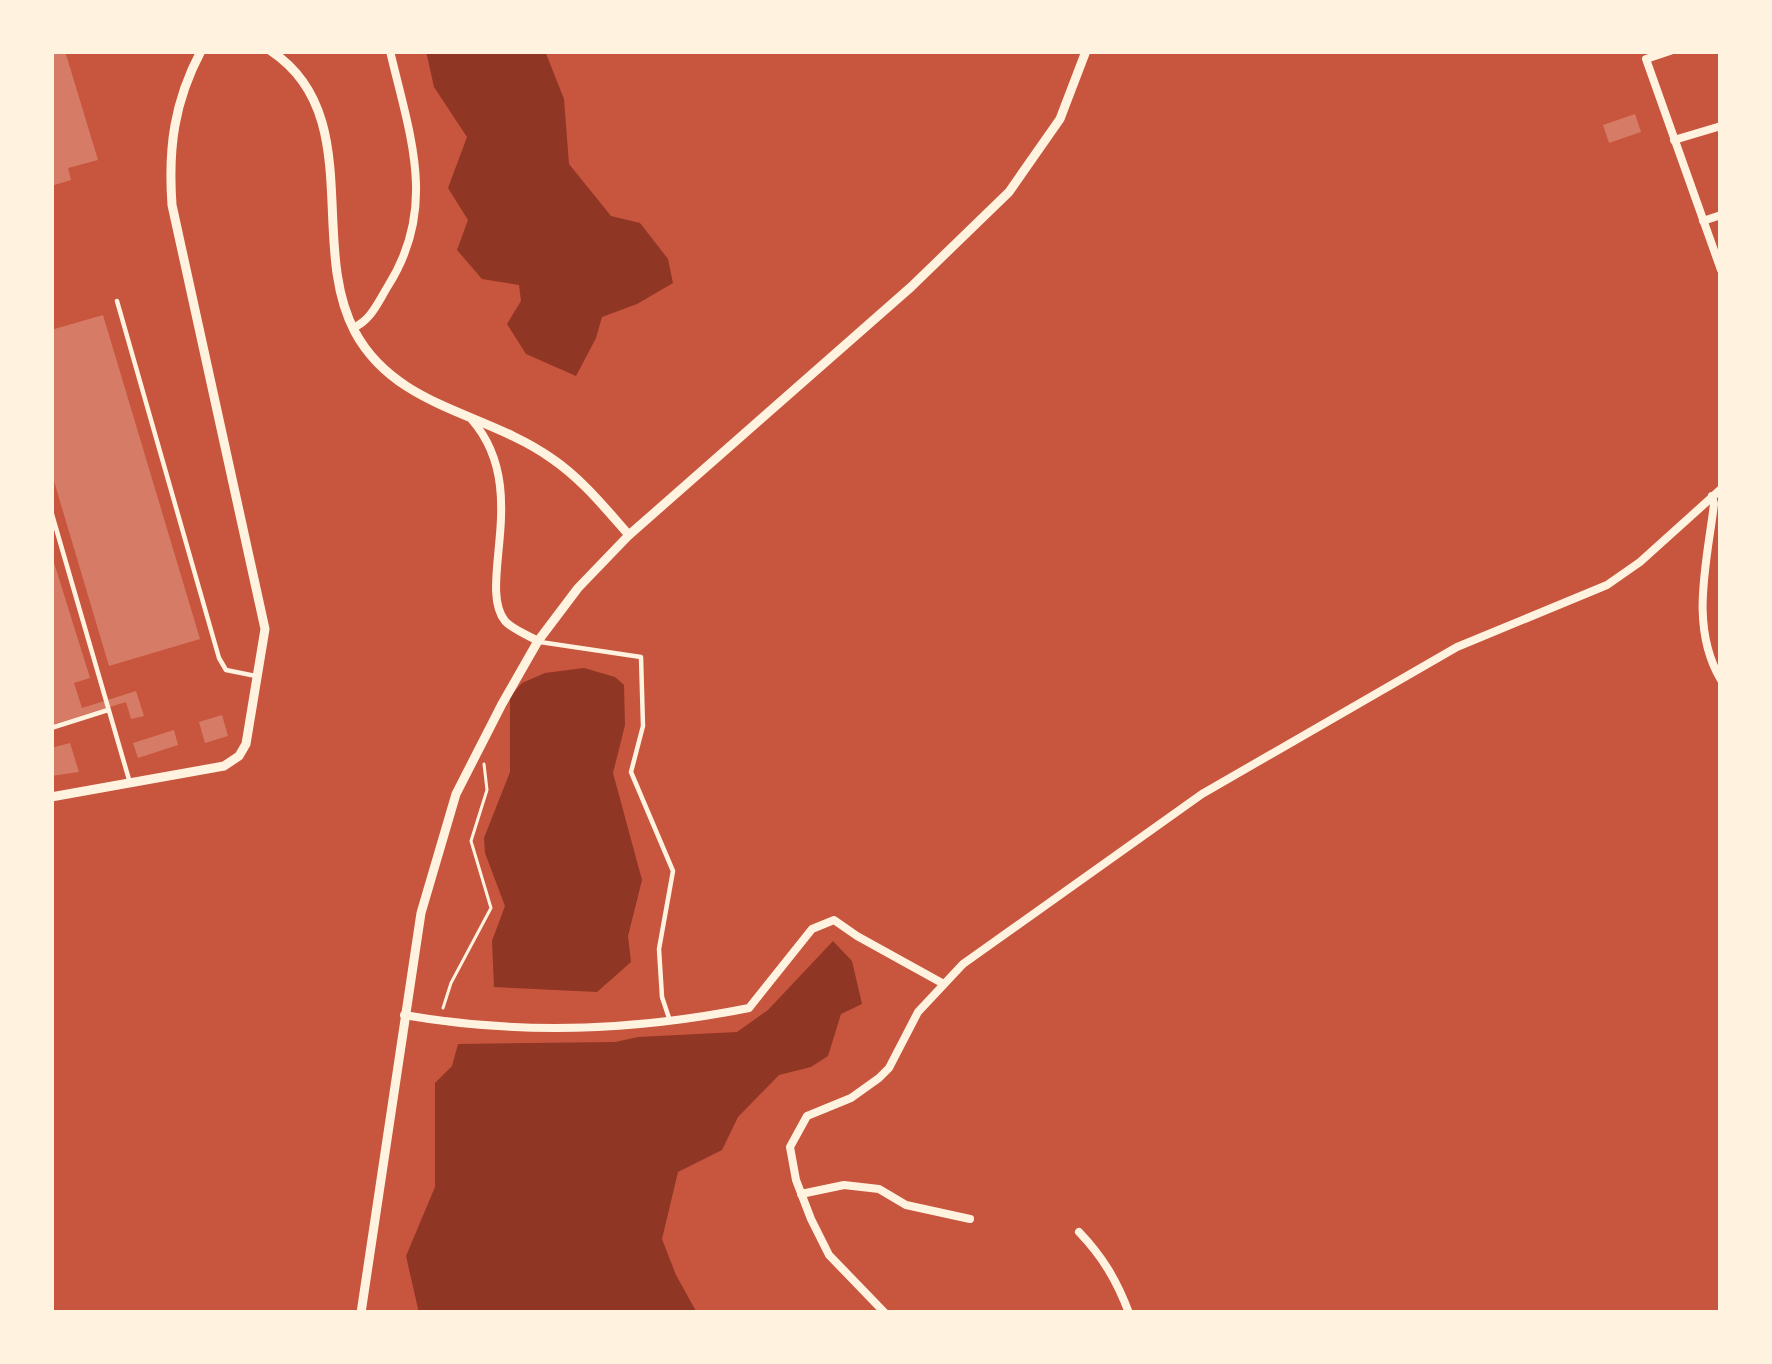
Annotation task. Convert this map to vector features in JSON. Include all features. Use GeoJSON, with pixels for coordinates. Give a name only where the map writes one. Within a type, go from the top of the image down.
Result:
{"type":"FeatureCollection","features":[{"type":"Feature","properties":{"kind":"street"},"geometry":{"type":"LineString","coordinates":[[51,797],[224,766],[246,744],[265,629],[172,205],[171,130],[186,78],[201,51]]}},
{"type":"Feature","properties":{"kind":"street"},"geometry":{"type":"LineString","coordinates":[[271,51],[301,78],[324,133],[339,276],[352,328],[373,358],[394,380],[550,456],[629,535]]}},
{"type":"Feature","properties":{"kind":"street"},"geometry":{"type":"LineString","coordinates":[[352,328],[367,322],[401,266],[418,213],[414,154],[390,51]]}},
{"type":"Feature","properties":{"kind":"street"},"geometry":{"type":"LineString","coordinates":[[361,1313],[421,913],[457,794],[481,740],[538,641],[578,588],[629,535],[911,287],[1009,192],[1060,119],[1086,51]]}},
{"type":"Feature","properties":{"kind":"street"},"geometry":{"type":"LineString","coordinates":[[1670,51],[1646,59],[1721,270]]}},
{"type":"Feature","properties":{"kind":"street"},"geometry":{"type":"LineString","coordinates":[[1674,140],[1721,125]]}},
{"type":"Feature","properties":{"kind":"street"},"geometry":{"type":"LineString","coordinates":[[1703,221],[1721,215]]}},
{"type":"Feature","properties":{"kind":"street"},"geometry":{"type":"LineString","coordinates":[[471,418],[495,455],[503,492],[495,594],[505,621],[538,641]]}},
{"type":"Feature","properties":{"kind":"street"},"geometry":{"type":"LineString","coordinates":[[886,1313],[829,1255],[801,1194],[790,1147],[800,1123],[879,1078],[918,1012],[942,983],[1202,794],[1457,647],[1607,585],[1640,562],[1721,489]]}},
{"type":"Feature","properties":{"kind":"street"},"geometry":{"type":"LineString","coordinates":[[1712,496],[1700,593],[1707,646],[1721,680]]}},
{"type":"Feature","properties":{"kind":"street"},"geometry":{"type":"LineString","coordinates":[[404,1015],[500,1027],[613,1028],[749,1009],[812,928],[834,920],[942,983]]}},
{"type":"Feature","properties":{"kind":"street"},"geometry":{"type":"LineString","coordinates":[[801,1194],[844,1185],[879,1189],[906,1204],[970,1219]]}},
{"type":"Feature","properties":{"kind":"street"},"geometry":{"type":"LineString","coordinates":[[1079,1232],[1108,1266],[1129,1313]]}},
{"type":"Feature","properties":{"kind":"lane"},"geometry":{"type":"LineString","coordinates":[[116,302],[219,658],[226,670],[256,676]]}},
{"type":"Feature","properties":{"kind":"lane"},"geometry":{"type":"LineString","coordinates":[[51,511],[130,783]]}},
{"type":"Feature","properties":{"kind":"lane"},"geometry":{"type":"LineString","coordinates":[[538,641],[641,657],[643,726],[631,772],[673,871],[659,949],[662,997],[670,1021]]}},
{"type":"Feature","properties":{"kind":"lane"},"geometry":{"type":"LineString","coordinates":[[51,728],[108,710]]}},
{"type":"Feature","properties":{"kind":"path"},"geometry":{"type":"LineString","coordinates":[[440,1021],[451,983],[491,908],[471,841],[487,790],[481,740]]}},
{"type":"Feature","properties":{"kind":"shaded area"},"geometry":{"type":"Polygon","coordinates":[[[426,51],[545,51],[564,99],[569,164],[611,216],[640,223],[668,259],[673,283],[602,317],[576,376],[526,354],[507,324],[521,301],[519,285],[482,279],[457,250],[468,220],[448,188],[467,137],[434,87],[426,51]]]}},
{"type":"Feature","properties":{"kind":"shaded area"},"geometry":{"type":"Polygon","coordinates":[[[584,668],[615,677],[624,685],[625,725],[613,773],[642,880],[628,936],[631,962],[597,992],[494,987],[492,941],[505,906],[484,838],[510,772],[510,697],[522,683],[545,673],[584,668]]]}},
{"type":"Feature","properties":{"kind":"shaded area"},"geometry":{"type":"Polygon","coordinates":[[[833,941],[852,961],[862,1004],[841,1014],[828,1056],[811,1067],[779,1075],[738,1117],[722,1150],[678,1172],[662,1239],[697,1313],[419,1313],[406,1256],[435,1187],[435,1083],[452,1066],[458,1044],[615,1042],[737,1032],[768,1010],[833,941]]]}},
{"type":"Feature","properties":{"kind":"building"},"geometry":{"type":"Polygon","coordinates":[[[51,51],[65,51],[98,160],[68,168],[71,180],[51,186],[51,51]]]}},
{"type":"Feature","properties":{"kind":"building"},"geometry":{"type":"Polygon","coordinates":[[[1635,114],[1641,132],[1609,143],[1603,125],[1635,114]]]}},
{"type":"Feature","properties":{"kind":"building"},"geometry":{"type":"Polygon","coordinates":[[[103,315],[200,639],[109,666],[51,471],[51,330],[103,315]]]}},
{"type":"Feature","properties":{"kind":"building"},"geometry":{"type":"Polygon","coordinates":[[[51,553],[90,678],[74,683],[82,708],[136,691],[144,716],[131,719],[126,702],[51,725],[51,553]]]}},
{"type":"Feature","properties":{"kind":"building"},"geometry":{"type":"Polygon","coordinates":[[[222,715],[228,736],[205,743],[199,722],[222,715]]]}},
{"type":"Feature","properties":{"kind":"building"},"geometry":{"type":"Polygon","coordinates":[[[174,730],[178,745],[138,758],[133,743],[174,730]]]}},
{"type":"Feature","properties":{"kind":"building"},"geometry":{"type":"Polygon","coordinates":[[[70,743],[79,772],[51,776],[51,748],[70,743]]]}}]}
